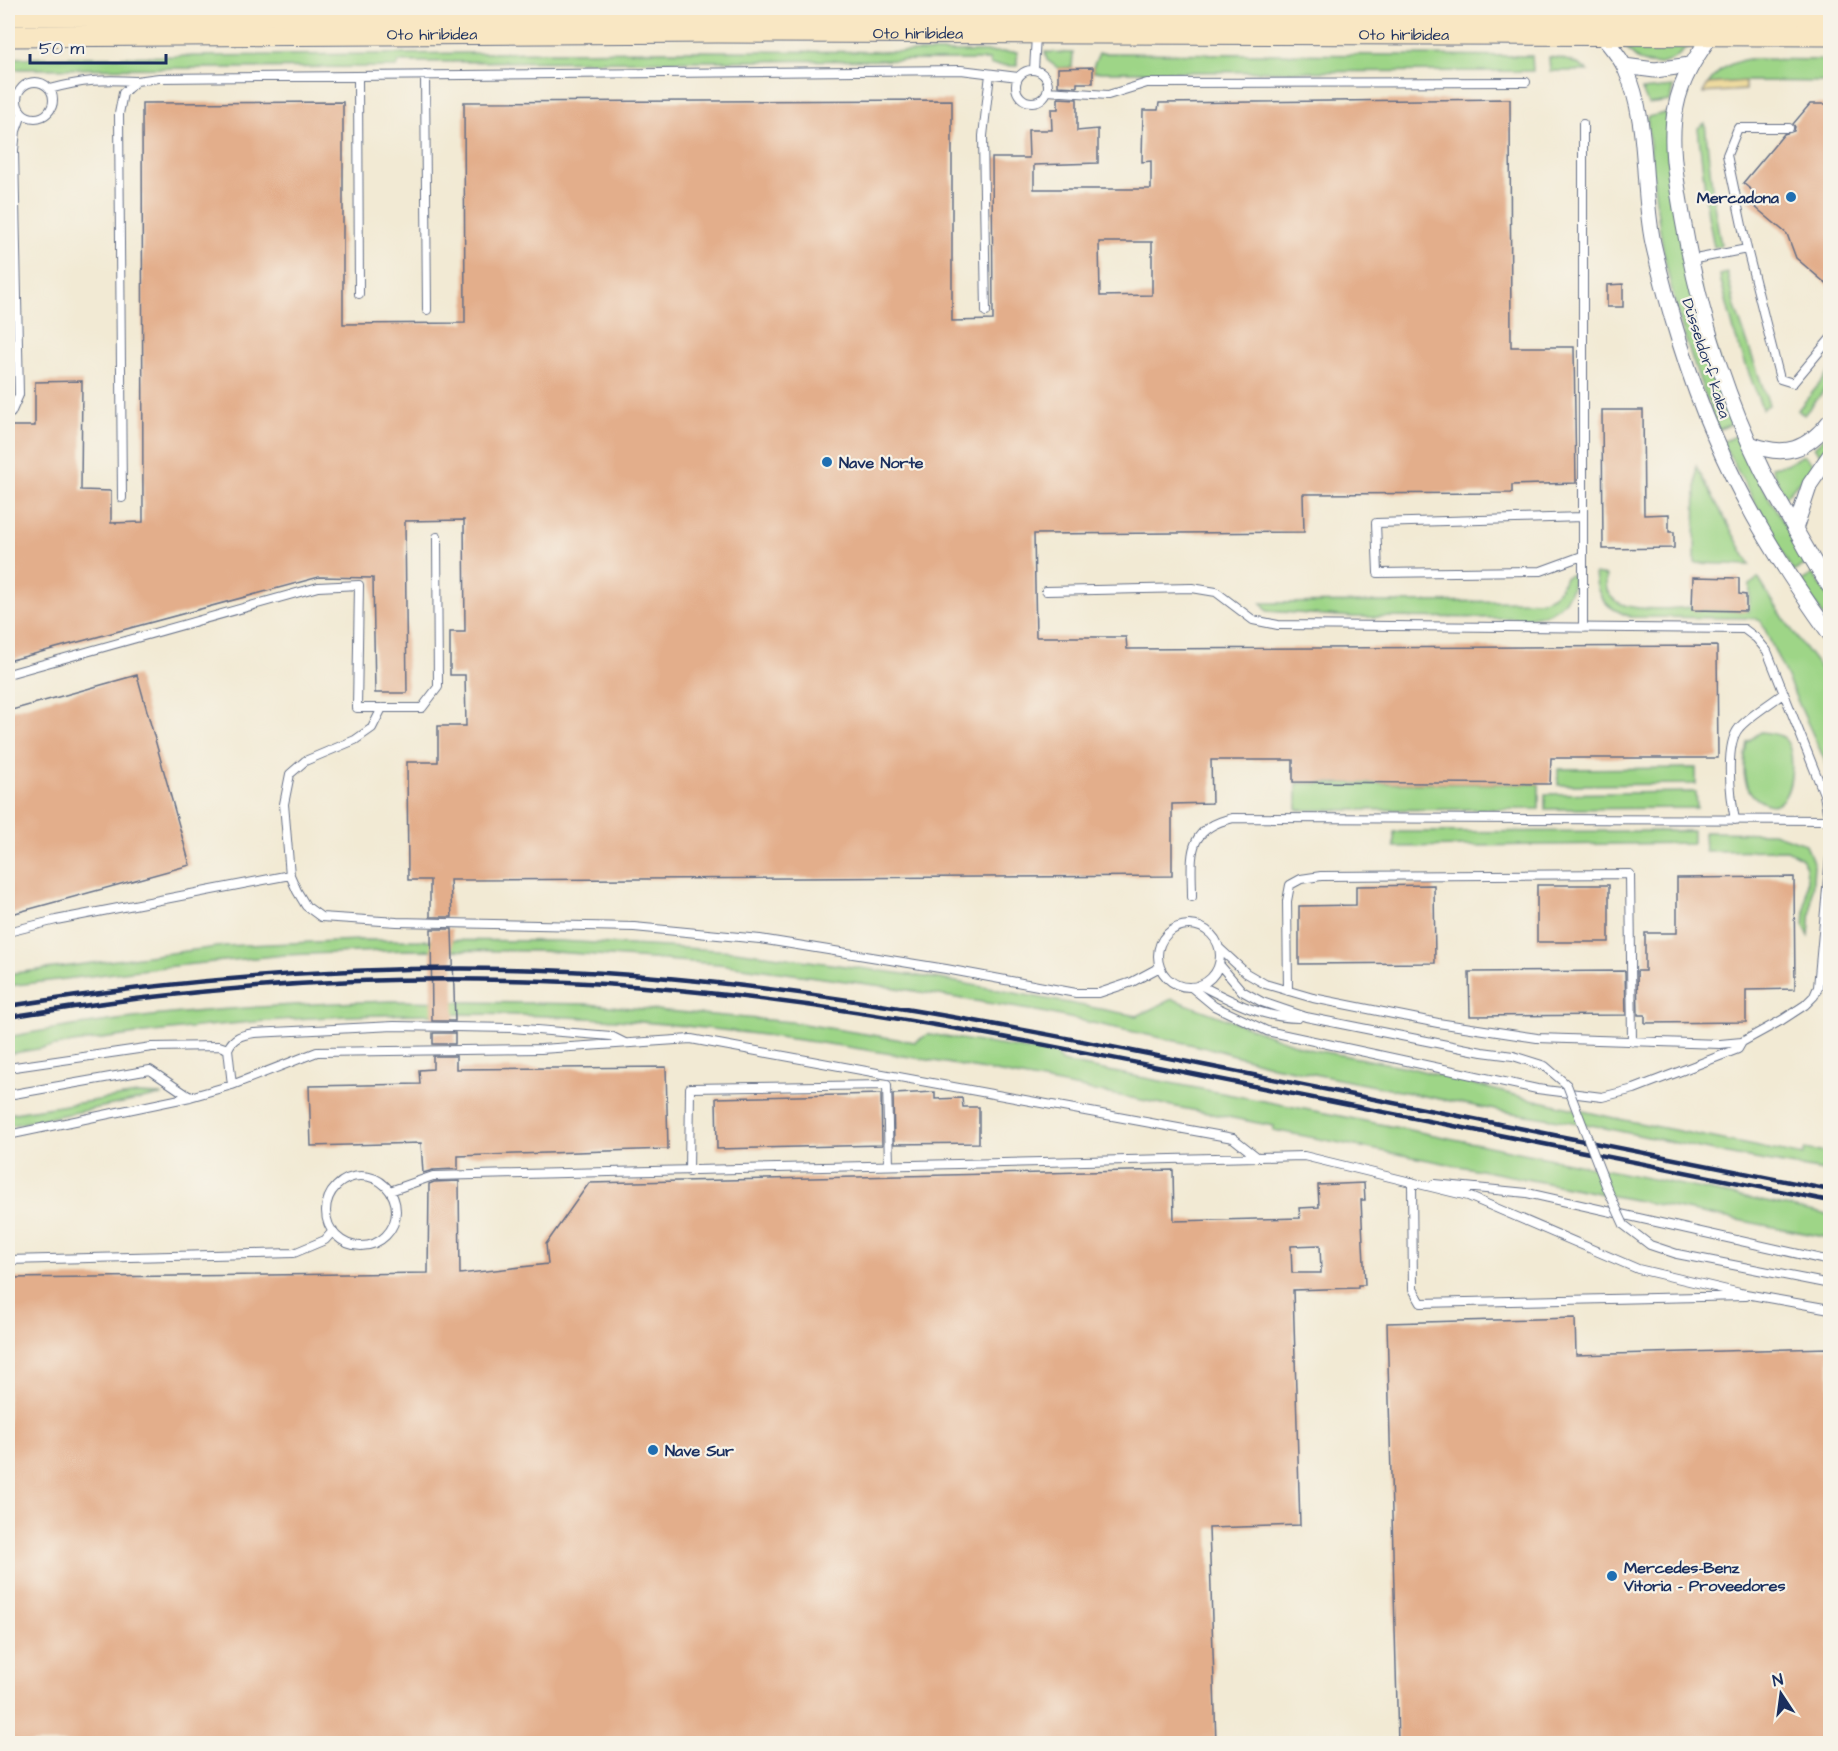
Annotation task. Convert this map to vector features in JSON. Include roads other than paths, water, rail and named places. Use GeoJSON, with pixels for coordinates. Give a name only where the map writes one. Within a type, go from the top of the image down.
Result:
{"type":"FeatureCollection","features":[{"type":"Feature","properties":{"kind":"street","name":"Oto hiribidea"},"geometry":{"type":"LineString","coordinates":[[8,15],[313,10],[1620,11],[1830,15]]}},
{"type":"Feature","properties":{"kind":"street"},"geometry":{"type":"LineString","coordinates":[[757,10],[769,33]]}},
{"type":"Feature","properties":{"kind":"street","name":"Oto hiribidea"},"geometry":{"type":"LineString","coordinates":[[8,36],[769,33],[1830,35]]}},
{"type":"Feature","properties":{"kind":"street","name":"Düsseldorf kalea"},"geometry":{"type":"LineString","coordinates":[[1601,34],[1624,66],[1632,87],[1638,112],[1653,241],[1680,342],[1715,438],[1791,580],[1830,634]]}},
{"type":"Feature","properties":{"kind":"street","name":"Düsseldorf kalea"},"geometry":{"type":"LineString","coordinates":[[1712,34],[1690,66],[1675,107],[1674,146],[1679,198],[1690,260],[1721,372],[1750,444],[1815,565],[1830,587]]}},
{"type":"Feature","properties":{"kind":"street"},"geometry":{"type":"LineString","coordinates":[[1624,66],[1655,70],[1690,66]]}},
{"type":"Feature","properties":{"kind":"street"},"geometry":{"type":"LineString","coordinates":[[1750,444],[1766,450],[1793,450],[1805,445],[1830,421]]}},
{"type":"Feature","properties":{"kind":"street"},"geometry":{"type":"LineString","coordinates":[[1795,528],[1810,484],[1830,455]]}},
{"type":"Feature","properties":{"kind":"lane"},"geometry":{"type":"LineString","coordinates":[[1034,70],[1037,33]]}},
{"type":"Feature","properties":{"kind":"lane"},"geometry":{"type":"LineString","coordinates":[[50,89],[76,82],[101,79],[136,81],[159,78],[961,70],[1018,77]]}},
{"type":"Feature","properties":{"kind":"lane"},"geometry":{"type":"LineString","coordinates":[[1034,70],[1042,74],[1047,81],[1047,90],[1043,98],[1034,102],[1025,101],[1018,95],[1015,86],[1018,77],[1025,71],[1034,70]]}},
{"type":"Feature","properties":{"kind":"lane"},"geometry":{"type":"LineString","coordinates":[[986,312],[983,136],[990,74]]}},
{"type":"Feature","properties":{"kind":"lane"},"geometry":{"type":"LineString","coordinates":[[425,75],[428,310]]}},
{"type":"Feature","properties":{"kind":"lane"},"geometry":{"type":"LineString","coordinates":[[358,76],[359,294]]}},
{"type":"Feature","properties":{"kind":"lane"},"geometry":{"type":"LineString","coordinates":[[31,81],[42,82],[50,89],[54,99],[51,110],[43,117],[32,119],[22,114],[16,105],[16,95],[22,86],[31,81]]}},
{"type":"Feature","properties":{"kind":"lane"},"geometry":{"type":"LineString","coordinates":[[122,498],[119,114],[123,93],[136,81]]}},
{"type":"Feature","properties":{"kind":"lane"},"geometry":{"type":"LineString","coordinates":[[1047,90],[1108,95],[1147,83],[1526,81]]}},
{"type":"Feature","properties":{"kind":"lane"},"geometry":{"type":"LineString","coordinates":[[8,413],[11,413],[19,395],[14,150],[16,131],[22,114]]}},
{"type":"Feature","properties":{"kind":"lane"},"geometry":{"type":"LineString","coordinates":[[1582,124],[1583,628]]}},
{"type":"Feature","properties":{"kind":"lane"},"geometry":{"type":"LineString","coordinates":[[1789,128],[1738,128],[1727,155],[1746,249],[1772,357],[1780,379],[1793,383],[1830,339]]}},
{"type":"Feature","properties":{"kind":"lane"},"geometry":{"type":"LineString","coordinates":[[1690,260],[1746,249]]}},
{"type":"Feature","properties":{"kind":"lane"},"geometry":{"type":"LineString","coordinates":[[1582,556],[1541,571],[1378,573],[1376,523],[1583,517]]}},
{"type":"Feature","properties":{"kind":"lane"},"geometry":{"type":"LineString","coordinates":[[8,674],[318,586],[359,585],[357,708],[422,708],[438,687],[437,537]]}},
{"type":"Feature","properties":{"kind":"lane"},"geometry":{"type":"LineString","coordinates":[[1046,591],[1192,588],[1216,592],[1253,620],[1278,625],[1744,629],[1767,651],[1824,794],[1830,831]]}},
{"type":"Feature","properties":{"kind":"lane"},"geometry":{"type":"LineString","coordinates":[[1735,820],[1729,776],[1731,753],[1738,729],[1784,693]]}},
{"type":"Feature","properties":{"kind":"lane"},"geometry":{"type":"LineString","coordinates":[[382,708],[372,728],[355,740],[305,761],[290,774],[284,804],[290,875],[306,906],[321,917],[397,922],[634,927],[760,939],[1076,993],[1099,993],[1132,982],[1160,967]]}},
{"type":"Feature","properties":{"kind":"lane"},"geometry":{"type":"LineString","coordinates":[[1192,897],[1192,849],[1198,835],[1220,820],[1233,818],[1830,820]]}},
{"type":"Feature","properties":{"kind":"lane"},"geometry":{"type":"LineString","coordinates":[[1219,948],[1219,964],[1215,973],[1200,985],[1182,986],[1173,982],[1160,967],[1159,947],[1164,938],[1172,930],[1192,925],[1211,934],[1219,948],[1246,973],[1265,984],[1313,998],[1438,1023],[1537,1038],[1720,1044],[1742,1042],[1805,1005],[1818,987],[1830,856]]}},
{"type":"Feature","properties":{"kind":"lane"},"geometry":{"type":"LineString","coordinates":[[1288,991],[1287,901],[1290,885],[1301,879],[1321,876],[1630,874],[1632,1042]]}},
{"type":"Feature","properties":{"kind":"lane"},"geometry":{"type":"LineString","coordinates":[[8,932],[56,920],[290,875]]}},
{"type":"Feature","properties":{"kind":"lane"},"geometry":{"type":"LineString","coordinates":[[1219,964],[1242,991],[1262,1002],[1306,1017],[1482,1052],[1513,1056],[1545,1066],[1567,1085],[1624,1225],[1650,1245],[1677,1254],[1830,1284]]}},
{"type":"Feature","properties":{"kind":"lane"},"geometry":{"type":"LineString","coordinates":[[1200,985],[1256,1010],[1284,1018],[1306,1017]]}},
{"type":"Feature","properties":{"kind":"lane"},"geometry":{"type":"LineString","coordinates":[[1191,987],[1214,1006],[1267,1031],[1537,1089],[1602,1097],[1634,1089],[1738,1049],[1742,1042]]}},
{"type":"Feature","properties":{"kind":"lane"},"geometry":{"type":"LineString","coordinates":[[232,1085],[228,1049],[231,1042],[238,1036],[254,1033],[394,1026],[512,1028],[611,1036],[626,1043]]}},
{"type":"Feature","properties":{"kind":"lane"},"geometry":{"type":"LineString","coordinates":[[8,1135],[232,1085],[317,1052],[541,1048],[691,1039],[1233,1138],[1257,1157]]}},
{"type":"Feature","properties":{"kind":"lane"},"geometry":{"type":"LineString","coordinates":[[8,1068],[152,1047],[219,1046],[228,1049]]}},
{"type":"Feature","properties":{"kind":"lane"},"geometry":{"type":"LineString","coordinates":[[8,1095],[150,1070],[190,1096]]}},
{"type":"Feature","properties":{"kind":"lane"},"geometry":{"type":"LineString","coordinates":[[689,1172],[690,1088],[887,1085],[890,1165]]}},
{"type":"Feature","properties":{"kind":"lane"},"geometry":{"type":"LineString","coordinates":[[390,1191],[433,1176],[689,1172],[1304,1156],[1468,1196],[1638,1269],[1830,1309]]}},
{"type":"Feature","properties":{"kind":"lane"},"geometry":{"type":"LineString","coordinates":[[366,1176],[377,1179],[390,1191],[396,1207],[396,1219],[392,1230],[385,1237],[368,1246],[358,1246],[348,1244],[333,1231],[326,1213],[331,1193],[346,1179],[366,1176]]}},
{"type":"Feature","properties":{"kind":"lane"},"geometry":{"type":"LineString","coordinates":[[1412,1182],[1527,1193],[1830,1261]]}},
{"type":"Feature","properties":{"kind":"lane"},"geometry":{"type":"LineString","coordinates":[[1412,1182],[1413,1289],[1421,1303],[1733,1298],[1756,1295]]}},
{"type":"Feature","properties":{"kind":"lane"},"geometry":{"type":"LineString","coordinates":[[8,1260],[294,1253],[325,1240],[333,1231]]}},
{"type":"Feature","properties":{"kind":"railway"},"geometry":{"type":"LineString","coordinates":[[8,1006],[194,982],[381,970],[506,969],[594,972],[682,979],[769,989],[943,1015],[1830,1190]]}},
{"type":"Feature","properties":{"kind":"railway"},"geometry":{"type":"LineString","coordinates":[[8,1017],[194,992],[381,980],[506,980],[594,983],[682,990],[769,1000],[943,1026],[1830,1201]]}},
{"type":"Feature","properties":{"kind":"place","name":"Mercadona"},"geometry":{"type":"Point","coordinates":[1791,197]}},
{"type":"Feature","properties":{"kind":"place","name":"Nave Norte"},"geometry":{"type":"Point","coordinates":[827,462]}},
{"type":"Feature","properties":{"kind":"place","name":"Nave Sur"},"geometry":{"type":"Point","coordinates":[653,1450]}},
{"type":"Feature","properties":{"kind":"place","name":"Mercedes-Benz Vitoria - Proveedores"},"geometry":{"type":"Point","coordinates":[1612,1576]}}]}
